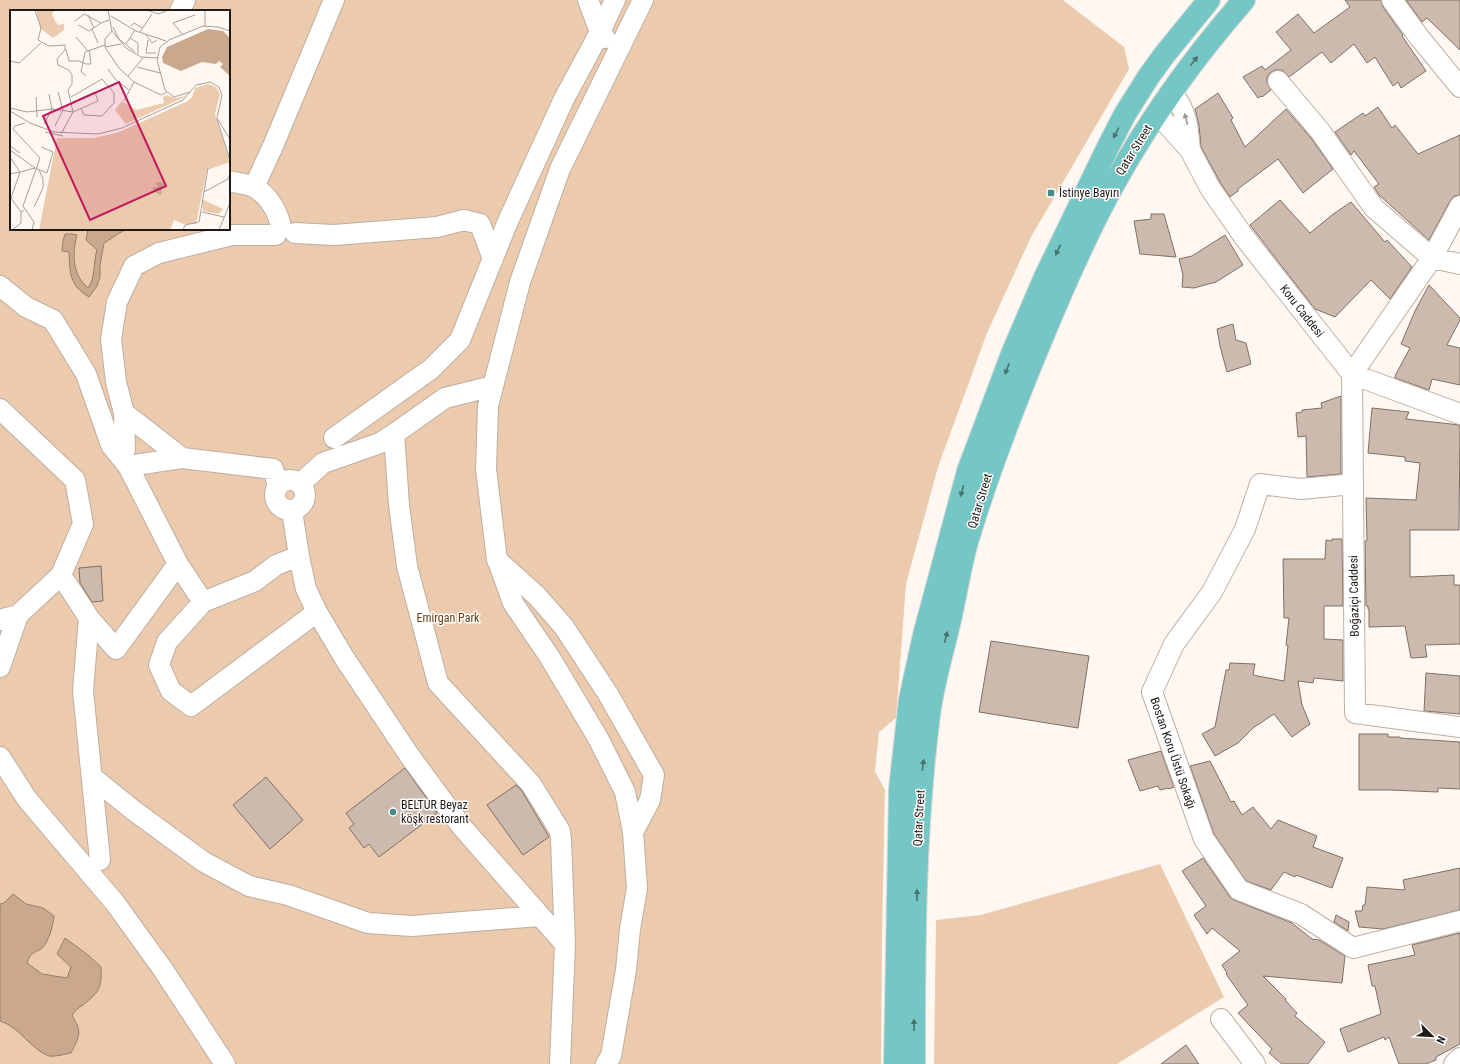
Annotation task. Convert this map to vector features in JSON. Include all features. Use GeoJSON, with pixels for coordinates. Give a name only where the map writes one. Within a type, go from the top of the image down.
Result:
{"type":"FeatureCollection","features":[{"type":"Feature","properties":{"kind":"main road","name":"Qatar Street"},"geometry":{"type":"LineString","coordinates":[[895,1064],[900,789],[910,699],[924,635],[968,471],[1012,354],[1045,277],[1116,133],[1149,76],[1209,0]]}},
{"type":"Feature","properties":{"kind":"main road","name":"Qatar Street"},"geometry":{"type":"LineString","coordinates":[[914,1064],[916,930],[921,781],[930,711],[966,545],[993,461],[1014,403],[1064,287],[1114,183],[1139,140],[1171,92],[1214,34],[1244,0]]}},
{"type":"Feature","properties":{"kind":"main road"},"geometry":{"type":"LineString","coordinates":[[1149,76],[1171,92]]}},
{"type":"Feature","properties":{"kind":"main road"},"geometry":{"type":"LineString","coordinates":[[1135,99],[1157,113]]}},
{"type":"Feature","properties":{"kind":"street"},"geometry":{"type":"LineString","coordinates":[[180,10],[185,0]]}},
{"type":"Feature","properties":{"kind":"street"},"geometry":{"type":"LineString","coordinates":[[254,187],[273,146],[334,0]]}},
{"type":"Feature","properties":{"kind":"street"},"geometry":{"type":"LineString","coordinates":[[588,0],[600,32],[617,55]]}},
{"type":"Feature","properties":{"kind":"street"},"geometry":{"type":"LineString","coordinates":[[334,438],[431,369],[460,340],[511,214],[564,100],[615,0]]}},
{"type":"Feature","properties":{"kind":"street"},"geometry":{"type":"LineString","coordinates":[[606,1064],[610,1056],[623,986],[637,888],[633,832],[625,792],[598,738],[549,656],[514,603],[497,560],[486,469],[488,406],[520,282],[560,169],[643,0]]}},
{"type":"Feature","properties":{"kind":"street"},"geometry":{"type":"LineString","coordinates":[[1392,0],[1419,37],[1460,87]]}},
{"type":"Feature","properties":{"kind":"street"},"geometry":{"type":"LineString","coordinates":[[1278,81],[1320,131],[1374,208],[1432,258],[1460,264]]}},
{"type":"Feature","properties":{"kind":"street"},"geometry":{"type":"LineString","coordinates":[[1171,92],[1176,97],[1186,118],[1190,150]]}},
{"type":"Feature","properties":{"kind":"street"},"geometry":{"type":"LineString","coordinates":[[1157,113],[1190,150]]}},
{"type":"Feature","properties":{"kind":"street","name":"Koru Caddesi"},"geometry":{"type":"LineString","coordinates":[[1190,150],[1210,188],[1244,237],[1352,374]]}},
{"type":"Feature","properties":{"kind":"street"},"geometry":{"type":"LineString","coordinates":[[230,181],[254,187],[266,198],[275,209],[284,231]]}},
{"type":"Feature","properties":{"kind":"street"},"geometry":{"type":"LineString","coordinates":[[1460,206],[1432,258],[1352,374],[1460,414]]}},
{"type":"Feature","properties":{"kind":"street"},"geometry":{"type":"LineString","coordinates":[[111,445],[125,450],[124,413],[116,382],[111,338],[117,302],[134,266],[159,253],[232,235],[284,231],[334,235],[437,227],[464,220],[480,224],[493,259]]}},
{"type":"Feature","properties":{"kind":"street"},"geometry":{"type":"LineString","coordinates":[[0,286],[26,306],[53,320],[86,374],[111,445],[128,466],[178,564],[203,602]]}},
{"type":"Feature","properties":{"kind":"street","name":"Boğaziçi Caddesi"},"geometry":{"type":"LineString","coordinates":[[1352,374],[1355,713],[1460,727]]}},
{"type":"Feature","properties":{"kind":"street"},"geometry":{"type":"LineString","coordinates":[[300,484],[322,463],[380,443],[445,398],[493,386]]}},
{"type":"Feature","properties":{"kind":"street"},"geometry":{"type":"LineString","coordinates":[[0,409],[75,480],[83,524],[61,575],[9,617],[0,667]]}},
{"type":"Feature","properties":{"kind":"street"},"geometry":{"type":"LineString","coordinates":[[124,413],[182,458]]}},
{"type":"Feature","properties":{"kind":"street"},"geometry":{"type":"LineString","coordinates":[[394,434],[398,505],[407,566],[438,683],[530,784],[560,831],[565,944],[560,1064]]}},
{"type":"Feature","properties":{"kind":"street"},"geometry":{"type":"LineString","coordinates":[[128,466],[182,458],[273,469],[278,486]]}},
{"type":"Feature","properties":{"kind":"street"},"geometry":{"type":"LineString","coordinates":[[291,480],[300,484],[305,492],[304,502],[301,506],[292,511],[278,505],[275,495],[278,486],[282,482],[291,480]]}},
{"type":"Feature","properties":{"kind":"street","name":"Bostan Koru Üstü Sokağı"},"geometry":{"type":"LineString","coordinates":[[1353,484],[1301,489],[1260,484],[1245,529],[1212,592],[1174,644],[1152,692],[1204,839],[1239,890],[1301,914],[1353,948],[1460,921]]}},
{"type":"Feature","properties":{"kind":"street"},"geometry":{"type":"LineString","coordinates":[[292,511],[306,588],[317,612],[345,659],[409,755],[462,827],[565,944]]}},
{"type":"Feature","properties":{"kind":"street"},"geometry":{"type":"LineString","coordinates":[[299,556],[276,565],[255,581],[203,602],[167,642],[159,665],[171,691],[190,706],[317,612]]}},
{"type":"Feature","properties":{"kind":"street"},"geometry":{"type":"LineString","coordinates":[[497,560],[537,596],[564,627],[608,694],[654,775],[650,800],[633,832]]}},
{"type":"Feature","properties":{"kind":"street"},"geometry":{"type":"LineString","coordinates":[[61,575],[89,618],[116,649],[178,564]]}},
{"type":"Feature","properties":{"kind":"street"},"geometry":{"type":"LineString","coordinates":[[89,618],[83,691],[100,860]]}},
{"type":"Feature","properties":{"kind":"street"},"geometry":{"type":"LineString","coordinates":[[0,757],[27,800],[115,903],[162,968],[225,1064]]}},
{"type":"Feature","properties":{"kind":"street"},"geometry":{"type":"LineString","coordinates":[[92,777],[133,810],[211,866],[249,886],[288,895],[368,923],[412,926],[540,916]]}},
{"type":"Feature","properties":{"kind":"street"},"geometry":{"type":"LineString","coordinates":[[1221,1019],[1255,1064]]}},
{"type":"Feature","properties":{"kind":"street"},"geometry":{"type":"LineString","coordinates":[[1454,1064],[1460,1058]]}},
{"type":"Feature","properties":{"kind":"green space","name":"Emirgan Park"},"geometry":{"type":"Polygon","coordinates":[[[0,0],[1063,0],[1124,47],[1129,69],[1031,237],[987,333],[938,467],[906,584],[896,718],[879,732],[875,771],[885,790],[881,1064],[0,1064],[0,0]]]}},
{"type":"Feature","properties":{"kind":"green space"},"geometry":{"type":"Polygon","coordinates":[[[1160,864],[1224,997],[1117,1064],[934,1064],[936,920],[981,915],[1160,864]]]}},
{"type":"Feature","properties":{"kind":"shaded area"},"geometry":{"type":"Polygon","coordinates":[[[88,230],[124,230],[104,243],[100,265],[100,277],[97,286],[89,297],[74,283],[70,272],[69,252],[62,251],[65,234],[77,235],[74,249],[76,270],[88,288],[91,284],[97,250],[86,240],[88,230]]]}},
{"type":"Feature","properties":{"kind":"shaded area"},"geometry":{"type":"Polygon","coordinates":[[[13,894],[26,904],[43,908],[54,916],[47,942],[42,948],[32,954],[27,963],[42,974],[67,978],[71,967],[57,954],[65,938],[101,967],[101,980],[96,993],[76,1010],[72,1016],[78,1026],[79,1034],[71,1053],[49,1056],[42,1053],[13,1028],[0,1021],[0,904],[4,903],[13,894]]]}},
{"type":"Feature","properties":{"kind":"building"},"geometry":{"type":"Polygon","coordinates":[[[1345,0],[1381,0],[1383,7],[1426,71],[1401,88],[1398,82],[1393,86],[1375,57],[1367,63],[1354,44],[1331,63],[1322,52],[1289,77],[1282,70],[1271,72],[1267,77],[1267,83],[1271,90],[1262,97],[1261,96],[1258,98],[1243,77],[1262,66],[1265,70],[1291,50],[1276,32],[1298,14],[1314,33],[1350,7],[1345,0]]]}},
{"type":"Feature","properties":{"kind":"building"},"geometry":{"type":"Polygon","coordinates":[[[1406,0],[1460,0],[1460,50],[1427,18],[1422,22],[1406,0]]]}},
{"type":"Feature","properties":{"kind":"building"},"geometry":{"type":"Polygon","coordinates":[[[1218,93],[1233,118],[1231,120],[1245,147],[1286,109],[1311,138],[1333,169],[1303,193],[1278,159],[1238,189],[1238,191],[1230,197],[1201,147],[1199,125],[1195,109],[1218,93]]]}},
{"type":"Feature","properties":{"kind":"building"},"geometry":{"type":"Polygon","coordinates":[[[1378,107],[1392,128],[1395,125],[1418,154],[1460,135],[1460,195],[1454,196],[1450,201],[1429,240],[1379,195],[1374,187],[1379,184],[1354,151],[1351,155],[1335,132],[1363,113],[1365,116],[1378,107]]]}},
{"type":"Feature","properties":{"kind":"building"},"geometry":{"type":"Polygon","coordinates":[[[1280,200],[1310,233],[1351,202],[1385,242],[1387,240],[1412,267],[1390,299],[1371,280],[1335,317],[1315,309],[1250,225],[1280,200]]]}},
{"type":"Feature","properties":{"kind":"building"},"geometry":{"type":"Polygon","coordinates":[[[1151,214],[1164,214],[1176,257],[1140,254],[1134,221],[1151,219],[1151,214]]]}},
{"type":"Feature","properties":{"kind":"building"},"geometry":{"type":"Polygon","coordinates":[[[1225,235],[1243,265],[1216,282],[1194,288],[1182,287],[1183,275],[1179,259],[1192,256],[1225,235]]]}},
{"type":"Feature","properties":{"kind":"building"},"geometry":{"type":"Polygon","coordinates":[[[1429,285],[1460,318],[1447,345],[1460,348],[1460,385],[1432,379],[1429,390],[1395,378],[1395,376],[1410,348],[1401,344],[1415,311],[1429,285]]]}},
{"type":"Feature","properties":{"kind":"building"},"geometry":{"type":"Polygon","coordinates":[[[1233,324],[1236,340],[1246,343],[1251,364],[1227,372],[1217,329],[1233,324]]]}},
{"type":"Feature","properties":{"kind":"building"},"geometry":{"type":"Polygon","coordinates":[[[1341,396],[1341,474],[1307,477],[1306,436],[1298,437],[1296,413],[1302,412],[1302,410],[1322,408],[1321,403],[1341,396]]]}},
{"type":"Feature","properties":{"kind":"building"},"geometry":{"type":"Polygon","coordinates":[[[1372,408],[1409,412],[1406,419],[1460,425],[1459,530],[1410,530],[1410,577],[1454,575],[1454,585],[1460,585],[1460,644],[1425,645],[1427,657],[1411,658],[1405,626],[1369,627],[1369,609],[1368,606],[1366,606],[1366,498],[1416,500],[1420,463],[1405,461],[1405,457],[1368,453],[1372,408]]]}},
{"type":"Feature","properties":{"kind":"building"},"geometry":{"type":"Polygon","coordinates":[[[1332,539],[1342,539],[1343,606],[1324,606],[1324,639],[1343,640],[1343,681],[1314,678],[1313,683],[1298,681],[1302,705],[1310,724],[1292,737],[1274,714],[1253,728],[1238,743],[1215,756],[1202,734],[1215,727],[1226,670],[1229,670],[1230,663],[1255,664],[1253,675],[1284,681],[1288,646],[1286,645],[1289,618],[1284,618],[1283,559],[1325,559],[1326,540],[1332,541],[1332,539]]]}},
{"type":"Feature","properties":{"kind":"building"},"geometry":{"type":"Polygon","coordinates":[[[101,566],[103,601],[92,602],[80,583],[79,568],[101,566]]]}},
{"type":"Feature","properties":{"kind":"building"},"geometry":{"type":"Polygon","coordinates":[[[991,641],[1089,656],[1078,728],[979,712],[991,641]]]}},
{"type":"Feature","properties":{"kind":"building"},"geometry":{"type":"Polygon","coordinates":[[[1426,673],[1460,676],[1460,714],[1424,711],[1426,673]]]}},
{"type":"Feature","properties":{"kind":"building"},"geometry":{"type":"Polygon","coordinates":[[[1359,734],[1388,734],[1388,737],[1460,742],[1460,789],[1438,788],[1438,792],[1359,790],[1359,734]]]}},
{"type":"Feature","properties":{"kind":"building"},"geometry":{"type":"Polygon","coordinates":[[[1161,751],[1174,787],[1160,790],[1158,786],[1140,791],[1128,760],[1161,751]]]}},
{"type":"Feature","properties":{"kind":"building"},"geometry":{"type":"Polygon","coordinates":[[[1210,761],[1231,802],[1234,801],[1242,815],[1253,807],[1271,829],[1278,820],[1317,836],[1313,847],[1343,858],[1332,888],[1296,875],[1295,877],[1284,872],[1271,890],[1246,881],[1214,834],[1190,766],[1210,761]]]}},
{"type":"Feature","properties":{"kind":"building","name":"BELTUR Beyaz köşk restorant"},"geometry":{"type":"Polygon","coordinates":[[[405,768],[437,813],[379,857],[369,844],[364,848],[349,828],[354,824],[346,813],[405,768]]]}},
{"type":"Feature","properties":{"kind":"building"},"geometry":{"type":"Polygon","coordinates":[[[266,777],[303,820],[270,849],[233,805],[266,777]]]}},
{"type":"Feature","properties":{"kind":"building"},"geometry":{"type":"Polygon","coordinates":[[[516,785],[522,791],[549,837],[523,855],[487,805],[516,785]]]}},
{"type":"Feature","properties":{"kind":"building"},"geometry":{"type":"Polygon","coordinates":[[[1203,858],[1230,897],[1234,900],[1292,923],[1312,939],[1319,940],[1345,956],[1342,983],[1263,976],[1286,999],[1285,1000],[1297,1013],[1295,1016],[1325,1042],[1308,1064],[1282,1064],[1269,1053],[1272,1049],[1238,1013],[1248,1005],[1226,974],[1227,973],[1222,965],[1240,951],[1212,928],[1207,934],[1194,915],[1206,906],[1182,871],[1203,858]]]}},
{"type":"Feature","properties":{"kind":"building"},"geometry":{"type":"Polygon","coordinates":[[[1460,868],[1460,910],[1383,929],[1359,927],[1355,911],[1362,911],[1363,905],[1365,905],[1367,887],[1405,890],[1403,880],[1460,868]]]}},
{"type":"Feature","properties":{"kind":"building"},"geometry":{"type":"Polygon","coordinates":[[[1336,915],[1349,922],[1348,931],[1334,922],[1336,915]]]}},
{"type":"Feature","properties":{"kind":"building"},"geometry":{"type":"Polygon","coordinates":[[[1460,933],[1460,1044],[1436,1057],[1436,1060],[1426,1064],[1399,1064],[1389,1037],[1385,1040],[1384,1037],[1348,1052],[1340,1029],[1381,1014],[1375,986],[1372,986],[1368,965],[1415,955],[1412,945],[1460,933]]]}},
{"type":"Feature","properties":{"kind":"building"},"geometry":{"type":"Polygon","coordinates":[[[1186,1045],[1199,1064],[1161,1064],[1186,1045]]]}},
{"type":"Feature","properties":{"kind":"place","name":"İstinye Bayırı"},"geometry":{"type":"Point","coordinates":[1051,193]}},
{"type":"Feature","properties":{"kind":"place","name":"BELTUR Beyaz köşk restorant"},"geometry":{"type":"Point","coordinates":[393,812]}}]}
